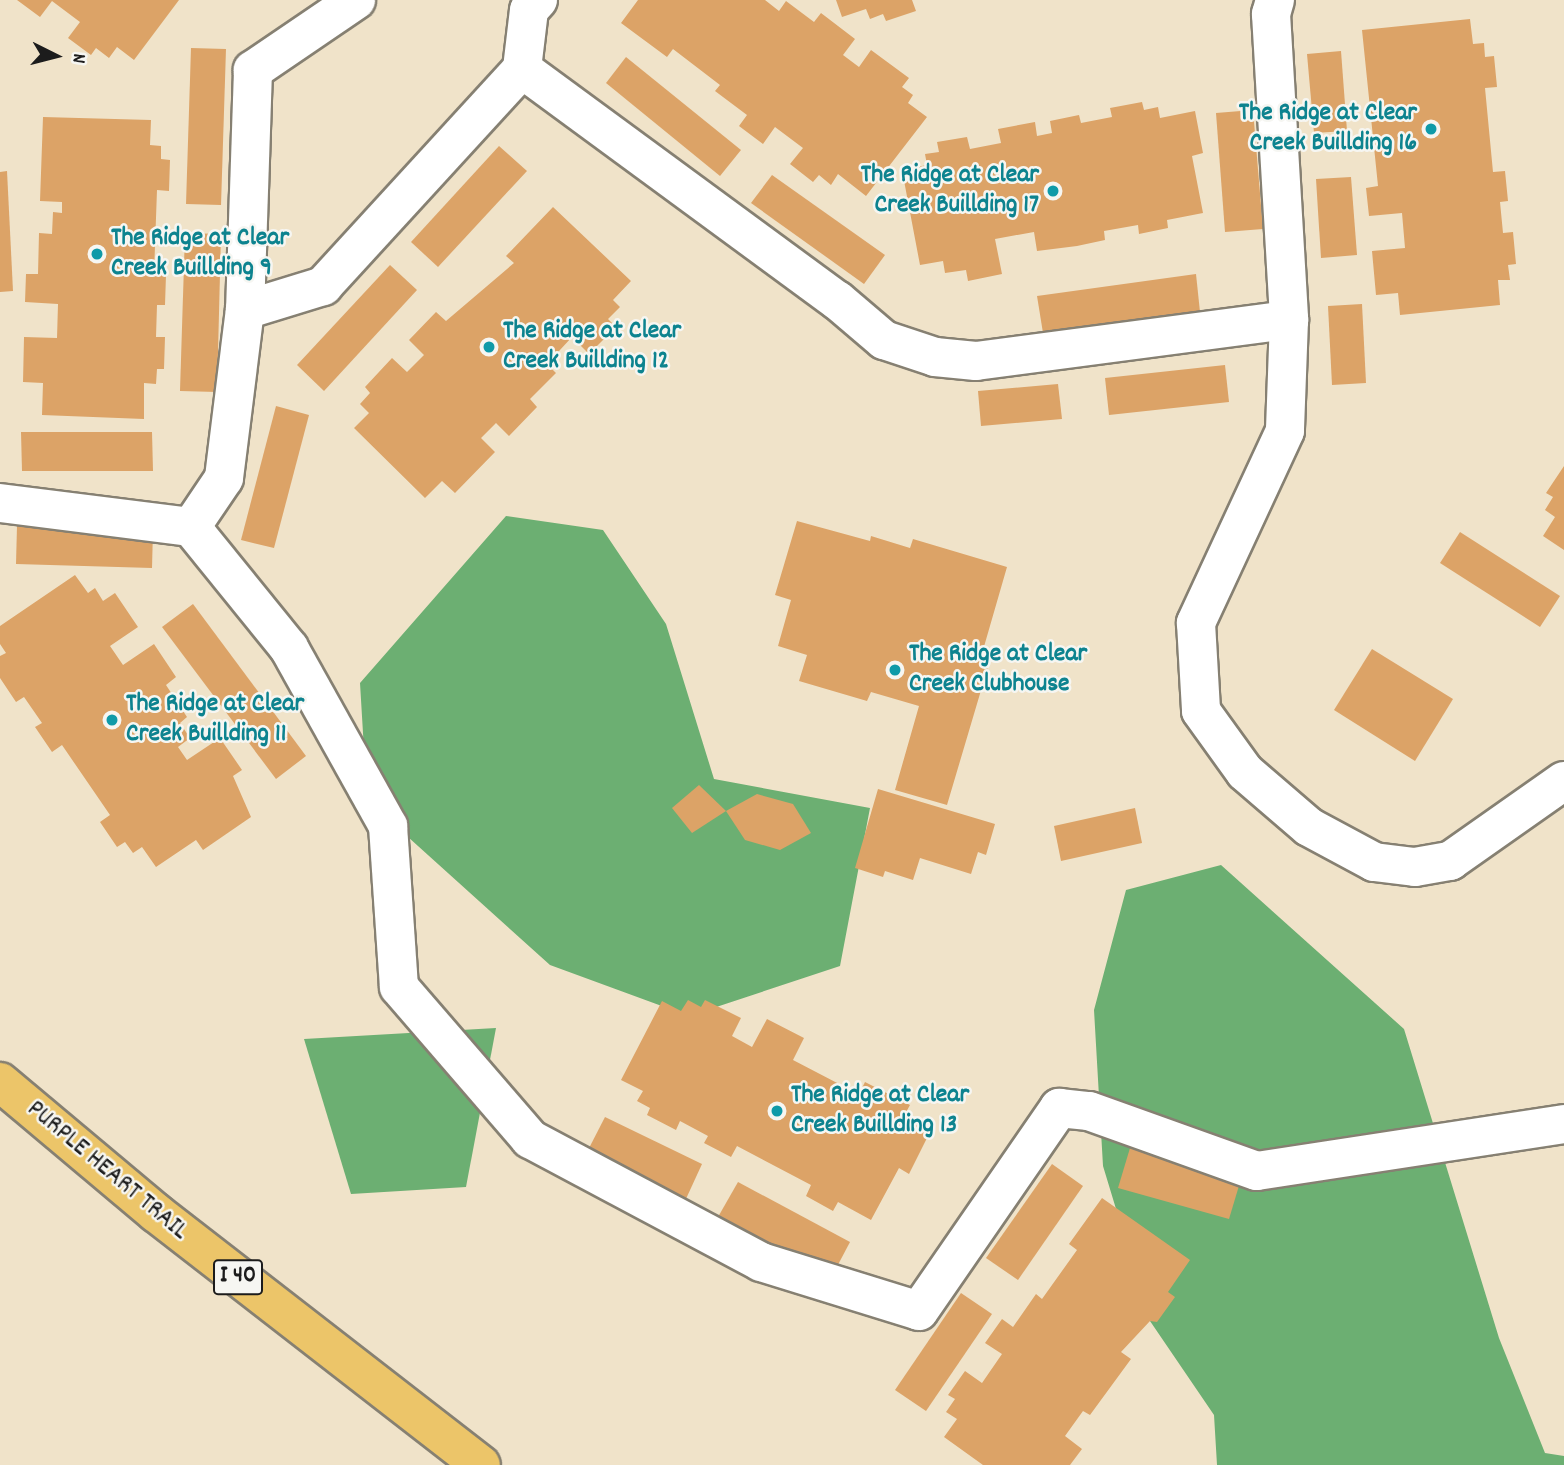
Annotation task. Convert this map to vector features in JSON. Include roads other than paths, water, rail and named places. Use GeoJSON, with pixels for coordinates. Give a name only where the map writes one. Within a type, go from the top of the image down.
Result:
{"type":"FeatureCollection","features":[{"type":"Feature","properties":{"kind":"highway","name":"PURPLE HEART TRAIL"},"geometry":{"type":"LineString","coordinates":[[0,1082],[156,1213],[481,1465]]}},
{"type":"Feature","properties":{"kind":"street"},"geometry":{"type":"LineString","coordinates":[[191,527],[224,478],[245,310],[253,70],[356,0]]}},
{"type":"Feature","properties":{"kind":"street"},"geometry":{"type":"LineString","coordinates":[[245,310],[323,286],[522,69],[528,10],[538,0]]}},
{"type":"Feature","properties":{"kind":"street"},"geometry":{"type":"LineString","coordinates":[[1275,0],[1271,14],[1289,320],[1285,431],[1196,623],[1201,711],[1245,772],[1309,828],[1374,862],[1415,867],[1450,861],[1564,781]]}},
{"type":"Feature","properties":{"kind":"street"},"geometry":{"type":"LineString","coordinates":[[522,69],[836,300],[884,340],[935,357],[976,361],[1289,320]]}},
{"type":"Feature","properties":{"kind":"street"},"geometry":{"type":"LineString","coordinates":[[0,503],[191,527],[289,648],[388,826],[399,986],[530,1139],[761,1262],[919,1311],[1059,1108],[1089,1111],[1257,1171],[1564,1124]]}},
{"type":"Feature","properties":{"kind":"place","name":"The Ridge at Clear Creek Buillding 16"},"geometry":{"type":"Point","coordinates":[1431,129]}},
{"type":"Feature","properties":{"kind":"place","name":"The Ridge at Clear Creek Buillding 17"},"geometry":{"type":"Point","coordinates":[1053,191]}},
{"type":"Feature","properties":{"kind":"place","name":"The Ridge at Clear Creek Buillding 9"},"geometry":{"type":"Point","coordinates":[97,254]}},
{"type":"Feature","properties":{"kind":"place","name":"The Ridge at Clear Creek Buillding 12"},"geometry":{"type":"Point","coordinates":[489,347]}},
{"type":"Feature","properties":{"kind":"place","name":"The Ridge at Clear Creek Clubhouse"},"geometry":{"type":"Point","coordinates":[895,670]}},
{"type":"Feature","properties":{"kind":"place","name":"The Ridge at Clear Creek Buillding 11"},"geometry":{"type":"Point","coordinates":[112,720]}},
{"type":"Feature","properties":{"kind":"place","name":"The Ridge at Clear Creek Buillding 13"},"geometry":{"type":"Point","coordinates":[777,1111]}}]}
